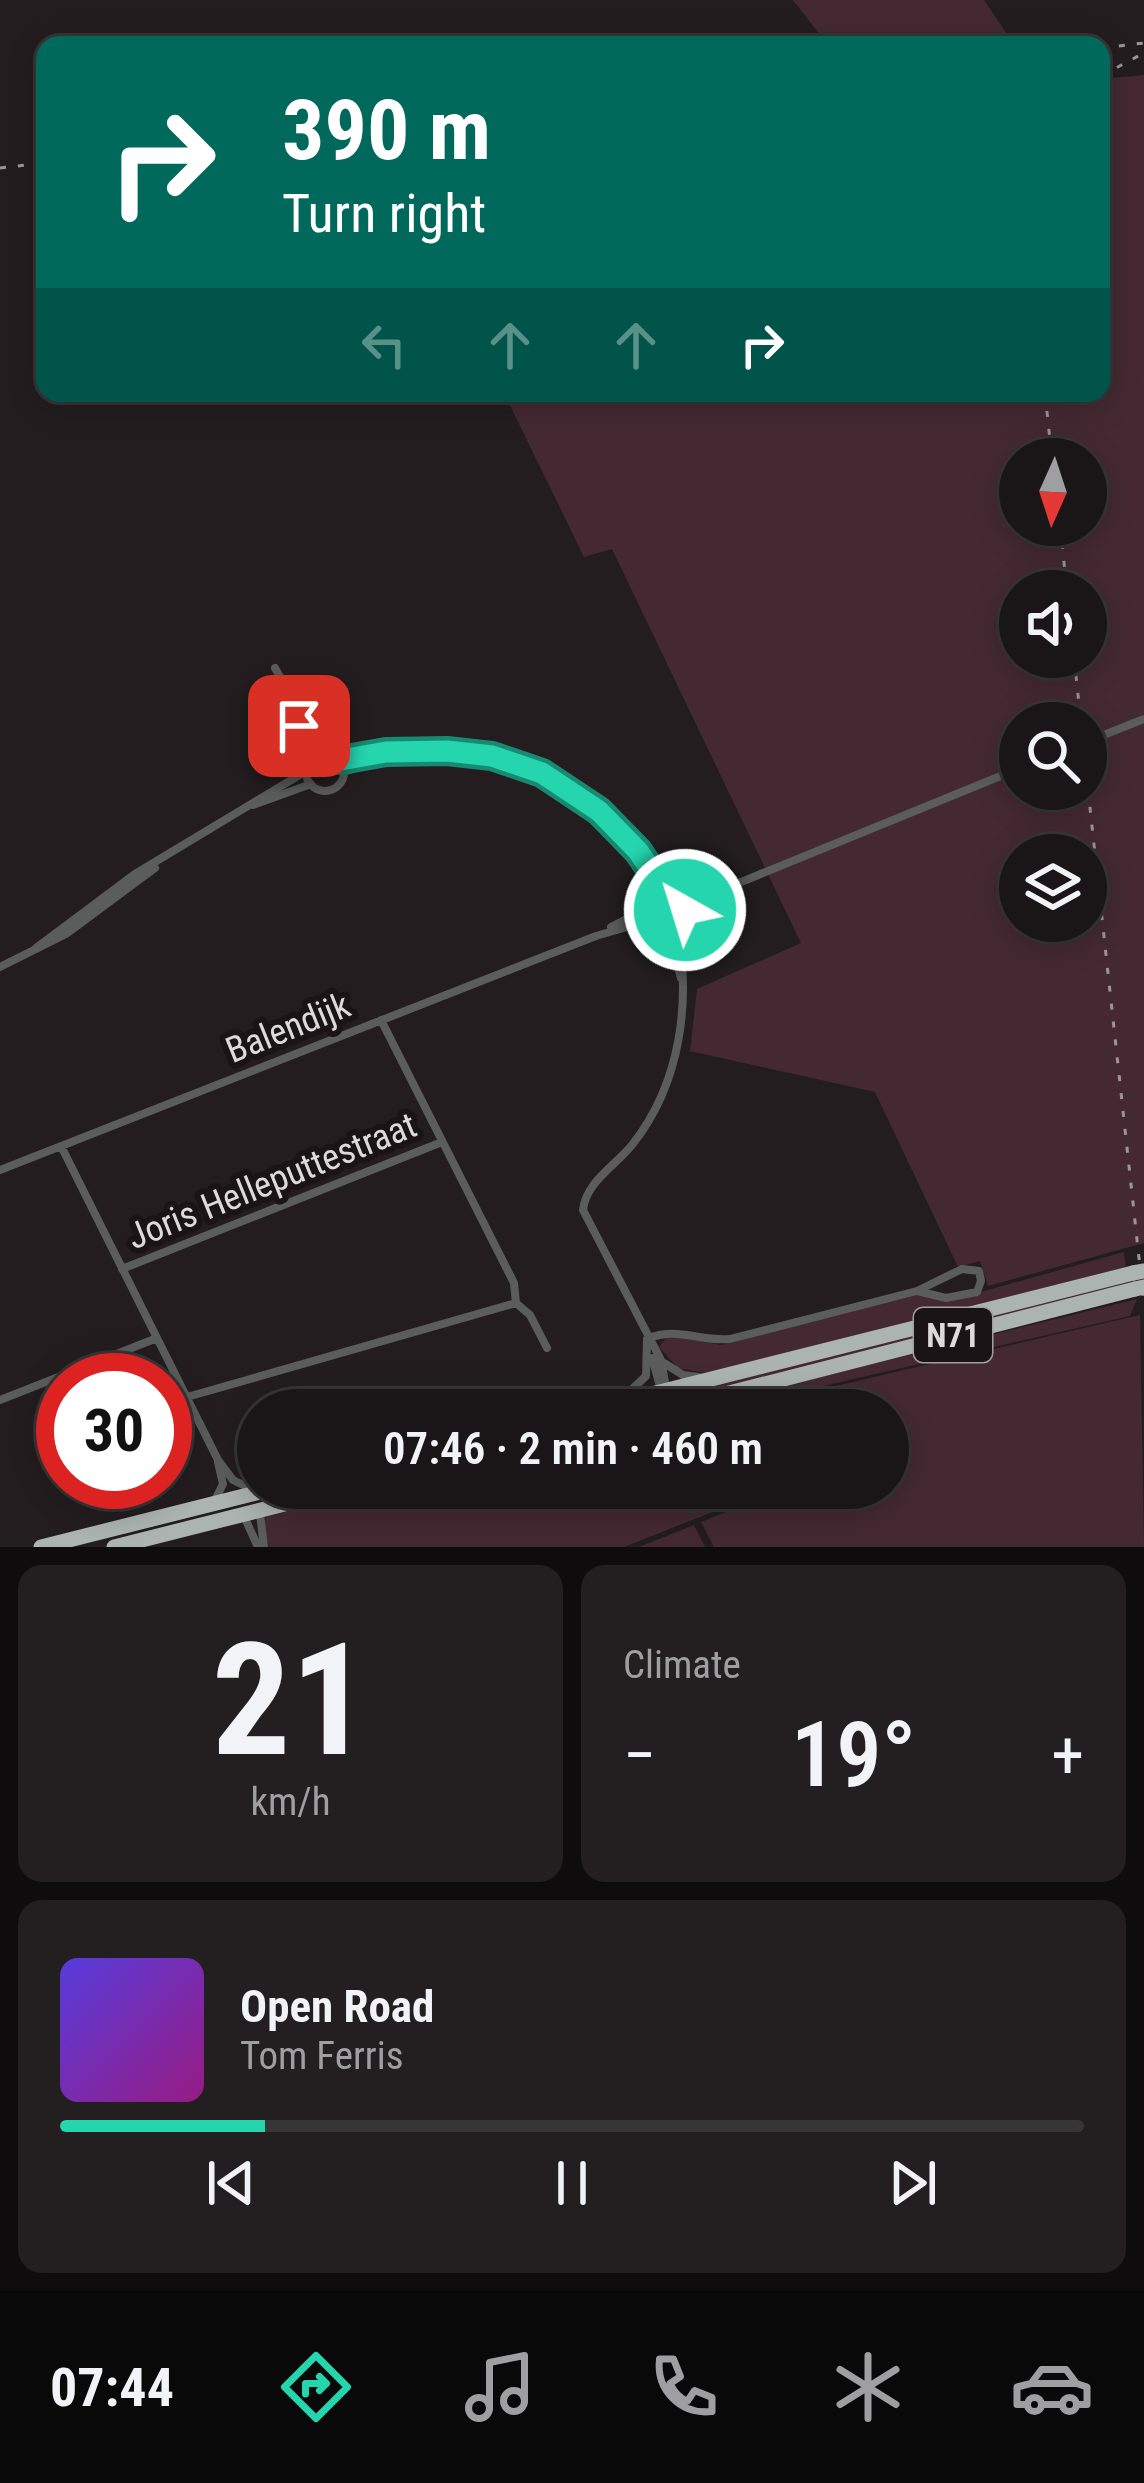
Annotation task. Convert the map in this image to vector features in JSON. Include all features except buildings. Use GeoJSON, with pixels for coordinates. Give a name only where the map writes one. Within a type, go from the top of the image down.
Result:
{"type":"FeatureCollection","features":[{"type":"Feature","properties":{"kind":"highway","name":"N71"},"geometry":{"type":"LineString","coordinates":[[691,1389],[724,1376],[1139,1280]]}},
{"type":"Feature","properties":{"kind":"highway","name":"N71"},"geometry":{"type":"LineString","coordinates":[[724,1389],[771,1381],[1139,1280]]}},
{"type":"Feature","properties":{"kind":"highway"},"geometry":{"type":"LineString","coordinates":[[41,1547],[237,1498]]}},
{"type":"Feature","properties":{"kind":"highway"},"geometry":{"type":"LineString","coordinates":[[114,1547],[224,1520],[245,1522],[268,1509]]}},
{"type":"Feature","properties":{"kind":"street"},"geometry":{"type":"LineString","coordinates":[[274,668],[323,753],[341,760],[397,753],[475,753],[528,767],[584,798],[626,839],[659,891],[684,901],[999,776]]}},
{"type":"Feature","properties":{"kind":"street"},"geometry":{"type":"LineString","coordinates":[[0,967],[306,770],[311,758],[294,707]]}},
{"type":"Feature","properties":{"kind":"street"},"geometry":{"type":"LineString","coordinates":[[1107,734],[1144,719]]}},
{"type":"Feature","properties":{"kind":"street"},"geometry":{"type":"LineString","coordinates":[[311,758],[323,753]]}},
{"type":"Feature","properties":{"kind":"street"},"geometry":{"type":"LineString","coordinates":[[344,772],[397,753]]}},
{"type":"Feature","properties":{"kind":"street"},"geometry":{"type":"LineString","coordinates":[[246,808],[311,784],[329,790],[340,784],[341,760]]}},
{"type":"Feature","properties":{"kind":"street"},"geometry":{"type":"LineString","coordinates":[[306,770],[311,784]]}},
{"type":"Feature","properties":{"kind":"street"},"geometry":{"type":"LineString","coordinates":[[724,1376],[683,1375],[661,1360],[585,1218],[584,1203],[589,1189],[638,1137],[659,1100],[677,1047],[685,969],[710,909],[745,877]]}},
{"type":"Feature","properties":{"kind":"street"},"geometry":{"type":"LineString","coordinates":[[659,891],[646,908],[651,920],[666,927],[677,923]]}},
{"type":"Feature","properties":{"kind":"street"},"geometry":{"type":"LineString","coordinates":[[684,901],[677,923],[685,969]]}},
{"type":"Feature","properties":{"kind":"street","name":"Balendijk"},"geometry":{"type":"LineString","coordinates":[[596,936],[646,908]]}},
{"type":"Feature","properties":{"kind":"street","name":"Balendijk"},"geometry":{"type":"LineString","coordinates":[[0,1170],[596,936],[651,920]]}},
{"type":"Feature","properties":{"kind":"street"},"geometry":{"type":"LineString","coordinates":[[666,927],[683,985]]}},
{"type":"Feature","properties":{"kind":"street"},"geometry":{"type":"LineString","coordinates":[[381,1020],[514,1283],[517,1304],[530,1315],[548,1348]]}},
{"type":"Feature","properties":{"kind":"street","name":"Joris Helleputtestraat"},"geometry":{"type":"LineString","coordinates":[[122,1269],[442,1142]]}},
{"type":"Feature","properties":{"kind":"street"},"geometry":{"type":"LineString","coordinates":[[62,1146],[165,1353]]}},
{"type":"Feature","properties":{"kind":"street"},"geometry":{"type":"LineString","coordinates":[[647,1339],[677,1330],[706,1342],[730,1339],[917,1291],[962,1269],[979,1271],[976,1292],[946,1298],[917,1291]]}},
{"type":"Feature","properties":{"kind":"street"},"geometry":{"type":"LineString","coordinates":[[192,1396],[517,1304]]}},
{"type":"Feature","properties":{"kind":"street"},"geometry":{"type":"LineString","coordinates":[[0,1400],[157,1338]]}},
{"type":"Feature","properties":{"kind":"street"},"geometry":{"type":"LineString","coordinates":[[647,1339],[662,1389]]}},
{"type":"Feature","properties":{"kind":"street"},"geometry":{"type":"LineString","coordinates":[[632,1389],[640,1385],[647,1370],[647,1339]]}},
{"type":"Feature","properties":{"kind":"street"},"geometry":{"type":"LineString","coordinates":[[661,1360],[664,1389]]}},
{"type":"Feature","properties":{"kind":"street"},"geometry":{"type":"LineString","coordinates":[[192,1407],[218,1460],[237,1481]]}},
{"type":"Feature","properties":{"kind":"street"},"geometry":{"type":"LineString","coordinates":[[202,1507],[222,1491],[218,1460]]}},
{"type":"Feature","properties":{"kind":"street"},"geometry":{"type":"LineString","coordinates":[[254,1509],[245,1522],[261,1547]]}},
{"type":"Feature","properties":{"kind":"street"},"geometry":{"type":"LineString","coordinates":[[261,1547],[258,1520],[264,1510]]}},
{"type":"Feature","properties":{"kind":"shaded area"},"geometry":{"type":"Polygon","coordinates":[[[793,0],[984,0],[1008,36],[821,36],[793,0]]]}},
{"type":"Feature","properties":{"kind":"shaded area"},"geometry":{"type":"Polygon","coordinates":[[[1144,75],[1144,1243],[988,1286],[980,1261],[958,1267],[875,1092],[690,1051],[697,989],[801,943],[612,549],[584,557],[508,402],[1110,402],[1110,78],[1144,75]]]}},
{"type":"Feature","properties":{"kind":"shaded area"},"geometry":{"type":"Polygon","coordinates":[[[1124,1252],[1126,1267],[705,1373],[678,1368],[659,1347],[668,1335],[721,1345],[917,1295],[945,1302],[1124,1252]]]}},
{"type":"Feature","properties":{"kind":"shaded area"},"geometry":{"type":"Polygon","coordinates":[[[1144,1275],[1144,1282],[716,1389],[715,1382],[1144,1275]]]}},
{"type":"Feature","properties":{"kind":"shaded area"},"geometry":{"type":"Polygon","coordinates":[[[1137,1299],[1130,1316],[810,1389],[771,1389],[1137,1299]]]}},
{"type":"Feature","properties":{"kind":"shaded area"},"geometry":{"type":"Polygon","coordinates":[[[1140,1315],[1144,1547],[714,1547],[701,1522],[734,1509],[909,1509],[909,1389],[822,1389],[1140,1315]]]}},
{"type":"Feature","properties":{"kind":"shaded area"},"geometry":{"type":"Polygon","coordinates":[[[297,1509],[720,1509],[624,1547],[269,1547],[262,1529],[266,1517],[297,1509]]]}},
{"type":"Feature","properties":{"kind":"shaded area"},"geometry":{"type":"Polygon","coordinates":[[[694,1525],[705,1547],[639,1547],[694,1525]]]}},
{"type":"Feature","properties":{"kind":"railway"},"geometry":{"type":"LineString","coordinates":[[1110,47],[1144,43]]}},
{"type":"Feature","properties":{"kind":"railway"},"geometry":{"type":"LineString","coordinates":[[1110,71],[1144,53]]}},
{"type":"Feature","properties":{"kind":"railway"},"geometry":{"type":"LineString","coordinates":[[0,168],[36,164]]}},
{"type":"Feature","properties":{"kind":"railway"},"geometry":{"type":"LineString","coordinates":[[1046,402],[1050,438]]}},
{"type":"Feature","properties":{"kind":"railway"},"geometry":{"type":"LineString","coordinates":[[1062,546],[1065,570]]}},
{"type":"Feature","properties":{"kind":"railway"},"geometry":{"type":"LineString","coordinates":[[1076,678],[1079,702]]}},
{"type":"Feature","properties":{"kind":"railway"},"geometry":{"type":"LineString","coordinates":[[1090,810],[1144,1304]]}},
{"type":"Feature","properties":{"kind":"route"},"geometry":{"type":"LineString","coordinates":[[299,726],[294,707],[323,753],[341,760],[374,753],[447,751],[492,756],[542,773],[584,798],[612,823],[664,889],[682,897],[685,910]]}}]}
